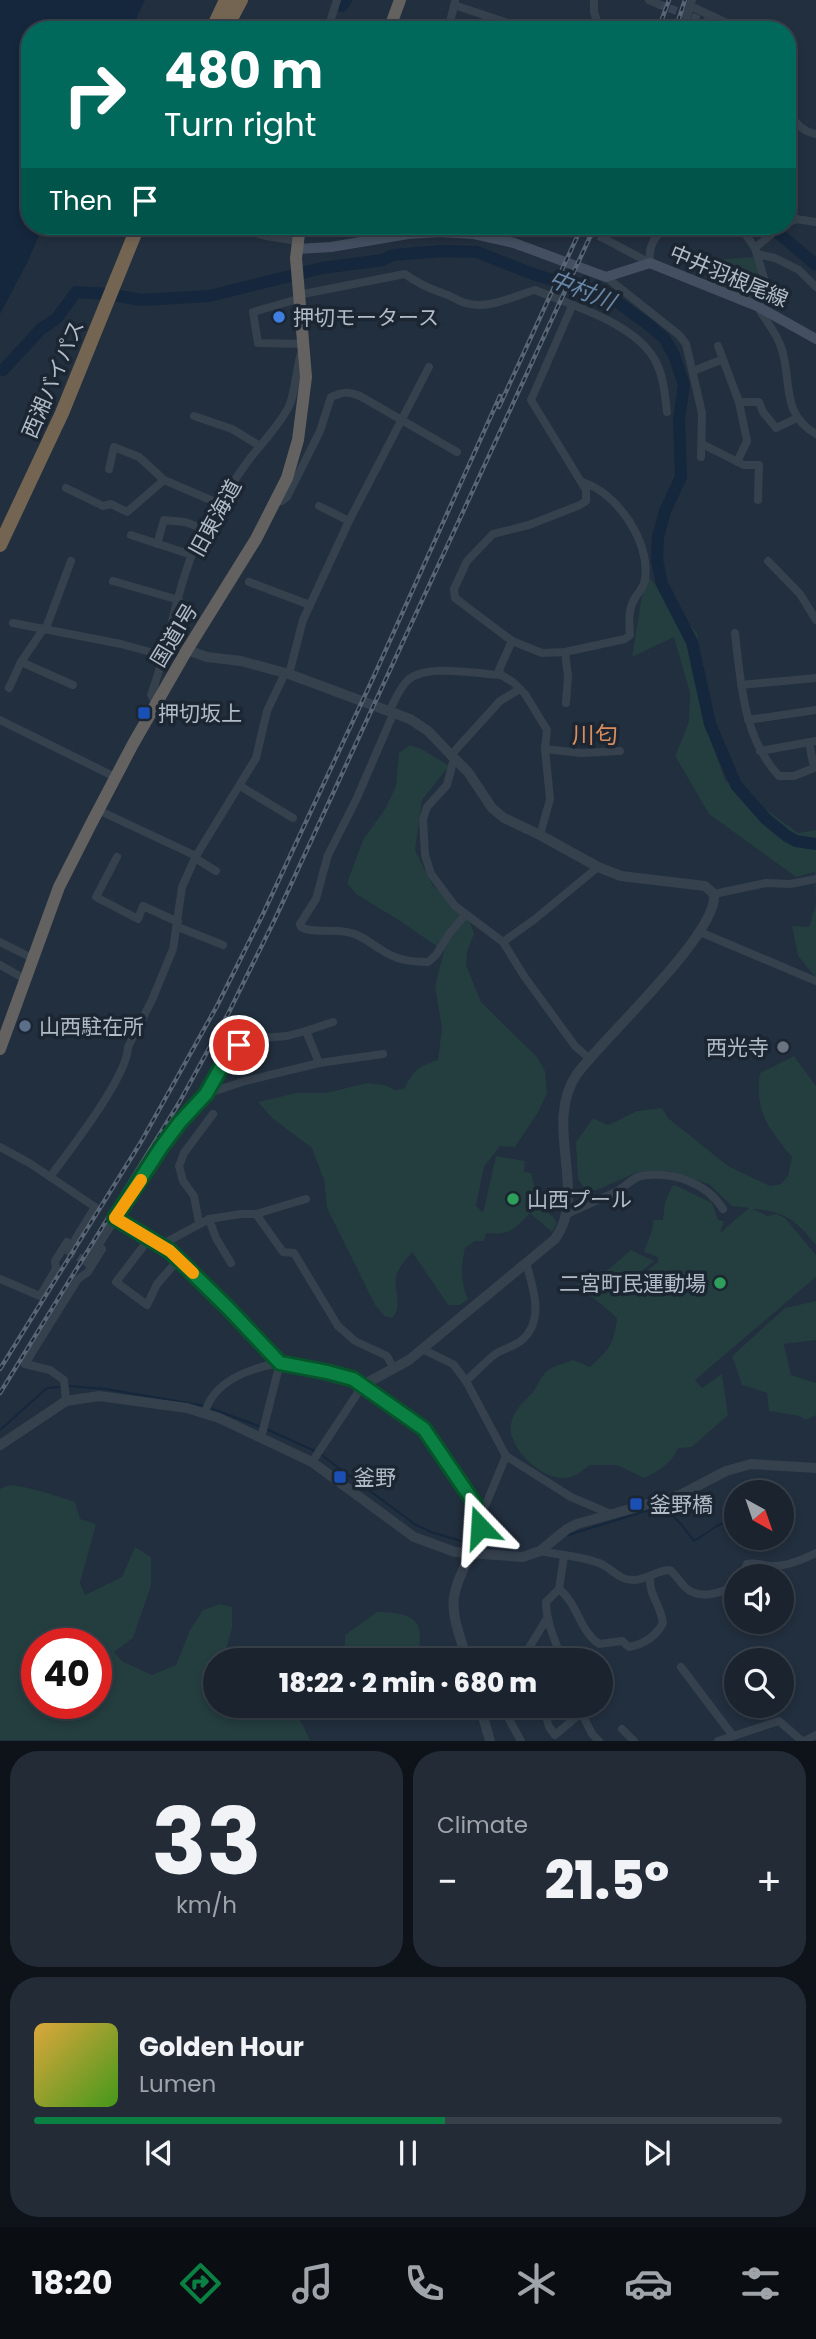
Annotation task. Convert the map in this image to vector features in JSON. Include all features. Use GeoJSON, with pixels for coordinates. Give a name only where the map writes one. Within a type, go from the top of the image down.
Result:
{"type":"FeatureCollection","features":[{"type":"Feature","properties":{"kind":"highway"},"geometry":{"type":"LineString","coordinates":[[216,21],[226,0]]}},
{"type":"Feature","properties":{"kind":"highway"},"geometry":{"type":"LineString","coordinates":[[228,21],[238,0]]}},
{"type":"Feature","properties":{"kind":"highway"},"geometry":{"type":"LineString","coordinates":[[392,21],[400,0]]}},
{"type":"Feature","properties":{"kind":"highway","name":"西湘バイパス"},"geometry":{"type":"LineString","coordinates":[[0,523],[63,389],[124,235]]}},
{"type":"Feature","properties":{"kind":"highway","name":"西湘バイパス"},"geometry":{"type":"LineString","coordinates":[[0,545],[62,413],[134,235]]}},
{"type":"Feature","properties":{"kind":"highway","name":"国道1号"},"geometry":{"type":"LineString","coordinates":[[0,1048],[59,887],[156,703],[277,501],[293,460],[306,377],[298,297],[299,235]]}},
{"type":"Feature","properties":{"kind":"main road"},"geometry":{"type":"LineString","coordinates":[[297,249],[331,247],[402,235]]}},
{"type":"Feature","properties":{"kind":"main road"},"geometry":{"type":"LineString","coordinates":[[478,235],[514,243],[606,277]]}},
{"type":"Feature","properties":{"kind":"main road","name":"中井羽根尾線"},"geometry":{"type":"LineString","coordinates":[[606,277],[650,263],[757,306],[816,339]]}},
{"type":"Feature","properties":{"kind":"street"},"geometry":{"type":"LineString","coordinates":[[330,21],[337,0]]}},
{"type":"Feature","properties":{"kind":"street"},"geometry":{"type":"LineString","coordinates":[[594,0],[597,21]]}},
{"type":"Feature","properties":{"kind":"street"},"geometry":{"type":"LineString","coordinates":[[649,0],[658,4]]}},
{"type":"Feature","properties":{"kind":"street"},"geometry":{"type":"LineString","coordinates":[[450,21],[455,3],[503,21]]}},
{"type":"Feature","properties":{"kind":"street"},"geometry":{"type":"LineString","coordinates":[[686,21],[691,3],[725,21]]}},
{"type":"Feature","properties":{"kind":"street"},"geometry":{"type":"LineString","coordinates":[[796,123],[813,135],[816,134]]}},
{"type":"Feature","properties":{"kind":"street"},"geometry":{"type":"LineString","coordinates":[[796,221],[816,222]]}},
{"type":"Feature","properties":{"kind":"street"},"geometry":{"type":"LineString","coordinates":[[262,235],[297,249]]}},
{"type":"Feature","properties":{"kind":"street"},"geometry":{"type":"LineString","coordinates":[[607,235],[605,239],[650,263]]}},
{"type":"Feature","properties":{"kind":"street"},"geometry":{"type":"LineString","coordinates":[[650,263],[649,253],[657,235]]}},
{"type":"Feature","properties":{"kind":"street"},"geometry":{"type":"LineString","coordinates":[[746,235],[756,251],[767,288],[757,306],[782,346],[791,408],[797,418],[816,433]]}},
{"type":"Feature","properties":{"kind":"street"},"geometry":{"type":"LineString","coordinates":[[756,251],[771,235]]}},
{"type":"Feature","properties":{"kind":"street"},"geometry":{"type":"LineString","coordinates":[[756,251],[799,270],[816,287]]}},
{"type":"Feature","properties":{"kind":"street"},"geometry":{"type":"LineString","coordinates":[[304,344],[258,343],[253,312],[298,297],[405,274],[461,303],[473,305],[486,305],[535,289],[625,330],[641,341],[657,364],[667,412]]}},
{"type":"Feature","properties":{"kind":"street"},"geometry":{"type":"LineString","coordinates":[[606,277],[679,335],[686,344],[702,413],[701,457]]}},
{"type":"Feature","properties":{"kind":"street"},"geometry":{"type":"LineString","coordinates":[[572,306],[531,400],[582,482],[586,490],[586,501],[529,525],[493,534],[467,561],[454,589],[455,598],[512,641],[542,653],[565,652],[625,639],[630,635],[631,609],[646,575],[639,535],[613,501],[593,485],[582,482]]}},
{"type":"Feature","properties":{"kind":"street","name":"旧東海道"},"geometry":{"type":"LineString","coordinates":[[156,703],[151,695],[166,653],[192,555],[220,503],[288,409],[297,360],[304,344]]}},
{"type":"Feature","properties":{"kind":"street"},"geometry":{"type":"LineString","coordinates":[[718,346],[721,360],[739,402],[747,441],[737,462]]}},
{"type":"Feature","properties":{"kind":"street"},"geometry":{"type":"LineString","coordinates":[[693,371],[721,360]]}},
{"type":"Feature","properties":{"kind":"street"},"geometry":{"type":"LineString","coordinates":[[50,1177],[118,1076],[128,1053],[128,1046],[161,980],[173,949],[182,887],[196,857],[256,758],[267,710],[287,673],[303,620],[349,521],[429,367]]}},
{"type":"Feature","properties":{"kind":"street"},"geometry":{"type":"LineString","coordinates":[[277,501],[287,497],[320,431],[331,397],[349,391],[403,419],[457,453]]}},
{"type":"Feature","properties":{"kind":"street"},"geometry":{"type":"LineString","coordinates":[[739,402],[759,402],[763,412],[776,428],[797,418]]}},
{"type":"Feature","properties":{"kind":"street"},"geometry":{"type":"LineString","coordinates":[[194,416],[232,429],[260,446]]}},
{"type":"Feature","properties":{"kind":"street"},"geometry":{"type":"LineString","coordinates":[[702,444],[737,462],[759,465],[758,500]]}},
{"type":"Feature","properties":{"kind":"street"},"geometry":{"type":"LineString","coordinates":[[109,469],[114,447],[139,457],[164,480],[220,503]]}},
{"type":"Feature","properties":{"kind":"street"},"geometry":{"type":"LineString","coordinates":[[66,488],[103,506],[111,503],[127,512],[164,480]]}},
{"type":"Feature","properties":{"kind":"street"},"geometry":{"type":"LineString","coordinates":[[319,506],[349,521]]}},
{"type":"Feature","properties":{"kind":"street"},"geometry":{"type":"LineString","coordinates":[[158,544],[164,520],[186,522],[204,529]]}},
{"type":"Feature","properties":{"kind":"street"},"geometry":{"type":"LineString","coordinates":[[131,535],[192,555]]}},
{"type":"Feature","properties":{"kind":"street"},"geometry":{"type":"LineString","coordinates":[[9,688],[21,662],[45,628],[71,561]]}},
{"type":"Feature","properties":{"kind":"street"},"geometry":{"type":"LineString","coordinates":[[768,561],[800,594],[816,620]]}},
{"type":"Feature","properties":{"kind":"street"},"geometry":{"type":"LineString","coordinates":[[113,581],[179,600]]}},
{"type":"Feature","properties":{"kind":"street"},"geometry":{"type":"LineString","coordinates":[[249,582],[310,605]]}},
{"type":"Feature","properties":{"kind":"street"},"geometry":{"type":"LineString","coordinates":[[13,623],[166,653],[241,661],[287,673],[390,710],[428,731],[468,772],[492,808],[504,818],[598,867],[621,876],[705,886],[715,894]]}},
{"type":"Feature","properties":{"kind":"street"},"geometry":{"type":"LineString","coordinates":[[735,633],[748,720],[760,751],[779,776],[794,776],[814,768],[812,741],[760,751]]}},
{"type":"Feature","properties":{"kind":"street"},"geometry":{"type":"LineString","coordinates":[[501,675],[499,670],[512,641]]}},
{"type":"Feature","properties":{"kind":"street"},"geometry":{"type":"LineString","coordinates":[[565,652],[568,676],[566,703]]}},
{"type":"Feature","properties":{"kind":"street"},"geometry":{"type":"LineString","coordinates":[[21,662],[73,685]]}},
{"type":"Feature","properties":{"kind":"street"},"geometry":{"type":"LineString","coordinates":[[465,915],[428,962],[398,959],[365,937],[331,929],[307,930],[300,923],[316,899],[328,855],[356,800],[390,710],[400,690],[415,675],[452,671],[501,675],[520,689],[547,730],[545,749],[551,799],[540,835]]}},
{"type":"Feature","properties":{"kind":"street"},"geometry":{"type":"LineString","coordinates":[[741,685],[816,678]]}},
{"type":"Feature","properties":{"kind":"street"},"geometry":{"type":"LineString","coordinates":[[520,689],[500,701],[453,757],[447,785],[427,807],[423,819],[425,855],[431,874],[455,906],[503,942],[575,1046],[590,1059]]}},
{"type":"Feature","properties":{"kind":"street"},"geometry":{"type":"LineString","coordinates":[[748,720],[816,710]]}},
{"type":"Feature","properties":{"kind":"street"},"geometry":{"type":"LineString","coordinates":[[0,720],[115,777]]}},
{"type":"Feature","properties":{"kind":"street"},"geometry":{"type":"LineString","coordinates":[[545,749],[581,753],[620,751]]}},
{"type":"Feature","properties":{"kind":"street"},"geometry":{"type":"LineString","coordinates":[[240,786],[292,818]]}},
{"type":"Feature","properties":{"kind":"street"},"geometry":{"type":"LineString","coordinates":[[98,810],[196,857],[216,871]]}},
{"type":"Feature","properties":{"kind":"street"},"geometry":{"type":"LineString","coordinates":[[117,857],[96,897],[138,919],[143,906],[223,945]]}},
{"type":"Feature","properties":{"kind":"street"},"geometry":{"type":"LineString","coordinates":[[503,942],[598,867]]}},
{"type":"Feature","properties":{"kind":"street"},"geometry":{"type":"LineString","coordinates":[[715,894],[766,883],[790,884],[816,879]]}},
{"type":"Feature","properties":{"kind":"street"},"geometry":{"type":"LineString","coordinates":[[313,1460],[363,1385],[394,1369],[422,1349],[555,1239],[567,1214],[564,1105],[569,1088],[590,1059],[700,932],[714,904],[715,894]]}},
{"type":"Feature","properties":{"kind":"street"},"geometry":{"type":"LineString","coordinates":[[700,932],[816,981]]}},
{"type":"Feature","properties":{"kind":"street"},"geometry":{"type":"LineString","coordinates":[[0,942],[32,958]]}},
{"type":"Feature","properties":{"kind":"street"},"geometry":{"type":"LineString","coordinates":[[0,965],[25,979]]}},
{"type":"Feature","properties":{"kind":"street"},"geometry":{"type":"LineString","coordinates":[[85,1261],[87,1263],[168,1138],[206,1094],[227,1057],[239,1045],[249,1039],[306,1031],[333,1022]]}},
{"type":"Feature","properties":{"kind":"street"},"geometry":{"type":"LineString","coordinates":[[306,1031],[319,1063]]}},
{"type":"Feature","properties":{"kind":"street"},"geometry":{"type":"LineString","coordinates":[[206,1094],[245,1081],[319,1063],[383,1054]]}},
{"type":"Feature","properties":{"kind":"street"},"geometry":{"type":"LineString","coordinates":[[199,1223],[194,1196],[183,1181],[179,1166],[184,1153],[213,1114]]}},
{"type":"Feature","properties":{"kind":"street"},"geometry":{"type":"LineString","coordinates":[[0,1147],[93,1206]]}},
{"type":"Feature","properties":{"kind":"street"},"geometry":{"type":"LineString","coordinates":[[567,1214],[620,1189],[638,1177],[676,1177],[699,1185],[718,1200],[723,1209]]}},
{"type":"Feature","properties":{"kind":"street"},"geometry":{"type":"LineString","coordinates":[[161,1245],[209,1219],[256,1214],[306,1199]]}},
{"type":"Feature","properties":{"kind":"street"},"geometry":{"type":"LineString","coordinates":[[68,1251],[93,1206]]}},
{"type":"Feature","properties":{"kind":"street"},"geometry":{"type":"LineString","coordinates":[[0,1279],[40,1296],[57,1269],[55,1261],[93,1206]]}},
{"type":"Feature","properties":{"kind":"street"},"geometry":{"type":"LineString","coordinates":[[256,1214],[283,1252],[294,1253],[338,1325],[355,1341],[387,1356],[394,1369]]}},
{"type":"Feature","properties":{"kind":"street"},"geometry":{"type":"LineString","coordinates":[[115,1218],[179,1259],[280,1363]]}},
{"type":"Feature","properties":{"kind":"street"},"geometry":{"type":"LineString","coordinates":[[209,1219],[216,1238],[232,1263]]}},
{"type":"Feature","properties":{"kind":"street"},"geometry":{"type":"LineString","coordinates":[[149,1239],[116,1282],[147,1305],[157,1284],[179,1259]]}},
{"type":"Feature","properties":{"kind":"street"},"geometry":{"type":"LineString","coordinates":[[65,1391],[64,1380],[50,1370],[25,1364],[78,1279],[88,1272],[102,1249]]}},
{"type":"Feature","properties":{"kind":"street"},"geometry":{"type":"LineString","coordinates":[[466,1381],[495,1354],[522,1341],[530,1331],[536,1299],[527,1263]]}},
{"type":"Feature","properties":{"kind":"street"},"geometry":{"type":"LineString","coordinates":[[422,1349],[453,1364],[466,1381],[506,1456],[571,1497],[613,1515]]}},
{"type":"Feature","properties":{"kind":"street"},"geometry":{"type":"LineString","coordinates":[[261,1436],[280,1363]]}},
{"type":"Feature","properties":{"kind":"street"},"geometry":{"type":"LineString","coordinates":[[206,1409],[230,1379],[280,1363],[341,1375],[363,1385],[428,1432],[478,1514],[480,1527],[472,1555],[456,1587],[454,1608],[464,1648]]}},
{"type":"Feature","properties":{"kind":"street"},"geometry":{"type":"LineString","coordinates":[[0,1445],[65,1391],[206,1409],[313,1460],[414,1537],[455,1552],[523,1557],[540,1551],[567,1529],[680,1494],[726,1471],[751,1464],[814,1466]]}},
{"type":"Feature","properties":{"kind":"street"},"geometry":{"type":"LineString","coordinates":[[478,1514],[486,1504],[506,1456]]}},
{"type":"Feature","properties":{"kind":"street"},"geometry":{"type":"LineString","coordinates":[[540,1551],[597,1563],[624,1579],[650,1578],[657,1572],[670,1570],[686,1589],[705,1595],[724,1589]]}},
{"type":"Feature","properties":{"kind":"street"},"geometry":{"type":"LineString","coordinates":[[785,1564],[816,1553]]}},
{"type":"Feature","properties":{"kind":"street"},"geometry":{"type":"LineString","coordinates":[[528,1648],[546,1620],[546,1602],[559,1589],[564,1556]]}},
{"type":"Feature","properties":{"kind":"street"},"geometry":{"type":"LineString","coordinates":[[559,1589],[569,1597],[583,1628],[592,1640],[599,1644],[622,1641],[629,1647],[645,1642],[659,1631],[663,1623],[660,1607],[649,1589],[650,1578]]}},
{"type":"Feature","properties":{"kind":"street"},"geometry":{"type":"LineString","coordinates":[[546,1620],[552,1627],[558,1648]]}},
{"type":"Feature","properties":{"kind":"street"},"geometry":{"type":"LineString","coordinates":[[681,1667],[733,1736]]}},
{"type":"Feature","properties":{"kind":"street"},"geometry":{"type":"LineString","coordinates":[[484,1718],[490,1741]]}},
{"type":"Feature","properties":{"kind":"street"},"geometry":{"type":"LineString","coordinates":[[510,1718],[521,1741]]}},
{"type":"Feature","properties":{"kind":"street"},"geometry":{"type":"LineString","coordinates":[[546,1718],[555,1735],[572,1718]]}},
{"type":"Feature","properties":{"kind":"street"},"geometry":{"type":"LineString","coordinates":[[584,1718],[599,1741]]}},
{"type":"Feature","properties":{"kind":"street"},"geometry":{"type":"LineString","coordinates":[[719,1741],[779,1721],[803,1741],[816,1735]]}},
{"type":"Feature","properties":{"kind":"street"},"geometry":{"type":"LineString","coordinates":[[622,1729],[634,1741]]}},
{"type":"Feature","properties":{"kind":"green space"},"geometry":{"type":"Polygon","coordinates":[[[754,257],[763,288],[756,301],[711,285],[714,260],[754,257]]]}},
{"type":"Feature","properties":{"kind":"green space"},"geometry":{"type":"Polygon","coordinates":[[[648,576],[697,633],[705,724],[725,780],[798,833],[816,830],[816,904],[815,872],[796,877],[709,814],[675,756],[689,722],[690,693],[674,637],[632,657],[648,576]]]}},
{"type":"Feature","properties":{"kind":"green space"},"geometry":{"type":"Polygon","coordinates":[[[410,745],[422,749],[449,766],[422,800],[415,850],[433,886],[467,912],[474,934],[467,952],[466,965],[481,1002],[538,1058],[545,1071],[547,1093],[538,1112],[515,1147],[500,1146],[484,1167],[476,1205],[483,1213],[496,1156],[525,1161],[524,1172],[531,1173],[535,1188],[543,1194],[537,1204],[557,1223],[552,1232],[530,1213],[511,1230],[486,1233],[484,1241],[475,1241],[465,1248],[462,1274],[468,1299],[460,1305],[448,1305],[412,1252],[397,1274],[398,1304],[392,1318],[384,1316],[375,1305],[327,1208],[324,1180],[312,1148],[272,1118],[258,1102],[296,1093],[326,1093],[367,1083],[384,1085],[395,1090],[404,1089],[417,1070],[438,1060],[442,1028],[435,987],[444,951],[356,894],[347,883],[363,840],[385,809],[396,786],[399,753],[410,745]]]}},
{"type":"Feature","properties":{"kind":"green space"},"geometry":{"type":"Polygon","coordinates":[[[816,904],[816,978],[798,956],[792,926],[809,927],[816,904]]]}},
{"type":"Feature","properties":{"kind":"green space"},"geometry":{"type":"Polygon","coordinates":[[[794,1056],[816,1086],[816,1245],[788,1218],[772,1212],[752,1209],[768,1216],[777,1214],[786,1219],[816,1255],[816,1277],[695,1380],[702,1388],[722,1374],[728,1415],[692,1447],[678,1448],[664,1466],[644,1478],[617,1465],[590,1465],[565,1478],[552,1476],[534,1467],[514,1442],[511,1424],[514,1415],[550,1369],[573,1360],[590,1367],[609,1346],[616,1327],[617,1318],[577,1284],[609,1269],[631,1250],[654,1261],[637,1275],[635,1280],[658,1262],[658,1257],[644,1252],[653,1220],[663,1220],[665,1202],[672,1186],[712,1203],[718,1220],[724,1221],[720,1233],[749,1208],[732,1206],[709,1184],[668,1171],[638,1172],[597,1190],[586,1191],[578,1179],[576,1142],[593,1118],[608,1125],[637,1111],[662,1108],[668,1118],[728,1166],[770,1186],[781,1184],[788,1176],[792,1157],[776,1138],[761,1109],[760,1073],[794,1056]]]}},
{"type":"Feature","properties":{"kind":"green space"},"geometry":{"type":"Polygon","coordinates":[[[816,1301],[816,1340],[784,1344],[791,1375],[816,1383],[816,1415],[806,1420],[799,1416],[769,1411],[767,1393],[742,1385],[732,1356],[785,1308],[816,1301]]]}},
{"type":"Feature","properties":{"kind":"green space"},"geometry":{"type":"Polygon","coordinates":[[[9,1485],[75,1502],[80,1519],[96,1524],[80,1583],[85,1595],[122,1577],[135,1547],[151,1557],[151,1586],[133,1638],[114,1652],[122,1661],[152,1675],[176,1665],[190,1630],[203,1610],[220,1604],[232,1607],[232,1628],[227,1648],[203,1648],[203,1718],[299,1718],[310,1740],[0,1740],[0,1489],[9,1485]]]}},
{"type":"Feature","properties":{"kind":"green space"},"geometry":{"type":"Polygon","coordinates":[[[377,1612],[401,1614],[409,1617],[419,1628],[419,1648],[345,1648],[345,1635],[377,1612]]]}},
{"type":"Feature","properties":{"kind":"water"},"geometry":{"type":"Polygon","coordinates":[[[0,0],[145,0],[135,21],[21,21],[21,235],[39,235],[0,314],[0,0]]]}},
{"type":"Feature","properties":{"kind":"waterway"},"geometry":{"type":"LineString","coordinates":[[342,6],[346,0]]}},
{"type":"Feature","properties":{"kind":"waterway"},"geometry":{"type":"LineString","coordinates":[[781,235],[816,265]]}},
{"type":"Feature","properties":{"kind":"waterway","name":"中村川"},"geometry":{"type":"LineString","coordinates":[[0,370],[3,370],[41,329],[57,318],[76,292],[141,300],[209,296],[322,268],[383,260],[393,255],[442,251],[477,252],[533,274],[612,298],[664,338],[674,355],[684,385],[679,419],[681,477],[665,511],[658,537],[657,560],[662,584],[692,642],[710,724],[736,785],[766,819],[796,841],[816,844]]}},
{"type":"Feature","properties":{"kind":"waterway"},"geometry":{"type":"LineString","coordinates":[[69,1386],[106,1389],[205,1406]]}},
{"type":"Feature","properties":{"kind":"waterway"},"geometry":{"type":"LineString","coordinates":[[0,1430],[47,1388],[60,1387]]}},
{"type":"Feature","properties":{"kind":"waterway"},"geometry":{"type":"LineString","coordinates":[[210,1408],[261,1427]]}},
{"type":"Feature","properties":{"kind":"waterway"},"geometry":{"type":"LineString","coordinates":[[266,1429],[315,1451]]}},
{"type":"Feature","properties":{"kind":"waterway"},"geometry":{"type":"LineString","coordinates":[[320,1454],[416,1525],[461,1541]]}},
{"type":"Feature","properties":{"kind":"waterway"},"geometry":{"type":"LineString","coordinates":[[568,1535],[659,1507],[674,1517],[694,1541],[724,1523]]}},
{"type":"Feature","properties":{"kind":"tunnel"},"geometry":{"type":"LineString","coordinates":[[658,4],[703,21]]}},
{"type":"Feature","properties":{"kind":"tunnel"},"geometry":{"type":"LineString","coordinates":[[596,235],[605,239]]}},
{"type":"Feature","properties":{"kind":"tunnel"},"geometry":{"type":"LineString","coordinates":[[68,1251],[85,1261]]}},
{"type":"Feature","properties":{"kind":"railway"},"geometry":{"type":"LineString","coordinates":[[661,21],[669,0]]}},
{"type":"Feature","properties":{"kind":"railway"},"geometry":{"type":"LineString","coordinates":[[678,21],[685,0]]}},
{"type":"Feature","properties":{"kind":"railway"},"geometry":{"type":"LineString","coordinates":[[499,407],[578,235]]}},
{"type":"Feature","properties":{"kind":"railway"},"geometry":{"type":"LineString","coordinates":[[0,1393],[179,1103],[229,1012],[275,919],[591,235]]}},
{"type":"Feature","properties":{"kind":"railway"},"geometry":{"type":"LineString","coordinates":[[0,1369],[141,1142],[217,1006],[374,676],[500,396]]}},
{"type":"Feature","properties":{"kind":"slow traffic"},"geometry":{"type":"LineString","coordinates":[[141,1180],[115,1218],[170,1251],[193,1273]]}},
{"type":"Feature","properties":{"kind":"place","name":"押切モータース"},"geometry":{"type":"Point","coordinates":[279,317]}},
{"type":"Feature","properties":{"kind":"place","name":"押切坂上"},"geometry":{"type":"Point","coordinates":[144,713]}},
{"type":"Feature","properties":{"kind":"place","name":"山西駐在所"},"geometry":{"type":"Point","coordinates":[25,1026]}},
{"type":"Feature","properties":{"kind":"place","name":"西光寺"},"geometry":{"type":"Point","coordinates":[783,1047]}},
{"type":"Feature","properties":{"kind":"place","name":"山西プール"},"geometry":{"type":"Point","coordinates":[513,1199]}},
{"type":"Feature","properties":{"kind":"place","name":"二宮町民運動場"},"geometry":{"type":"Point","coordinates":[720,1283]}},
{"type":"Feature","properties":{"kind":"place","name":"釜野"},"geometry":{"type":"Point","coordinates":[340,1477]}},
{"type":"Feature","properties":{"kind":"place","name":"釜野橋"},"geometry":{"type":"Point","coordinates":[636,1504]}},
{"type":"Feature","properties":{"kind":"district","name":"川匂"},"geometry":{"type":"Point","coordinates":[595,735]}},
{"type":"Feature","properties":{"kind":"route"},"geometry":{"type":"LineString","coordinates":[[239,1045],[227,1057],[206,1094],[162,1146],[115,1218],[170,1251],[280,1363],[353,1379],[424,1429],[475,1504],[480,1527]]}}]}
